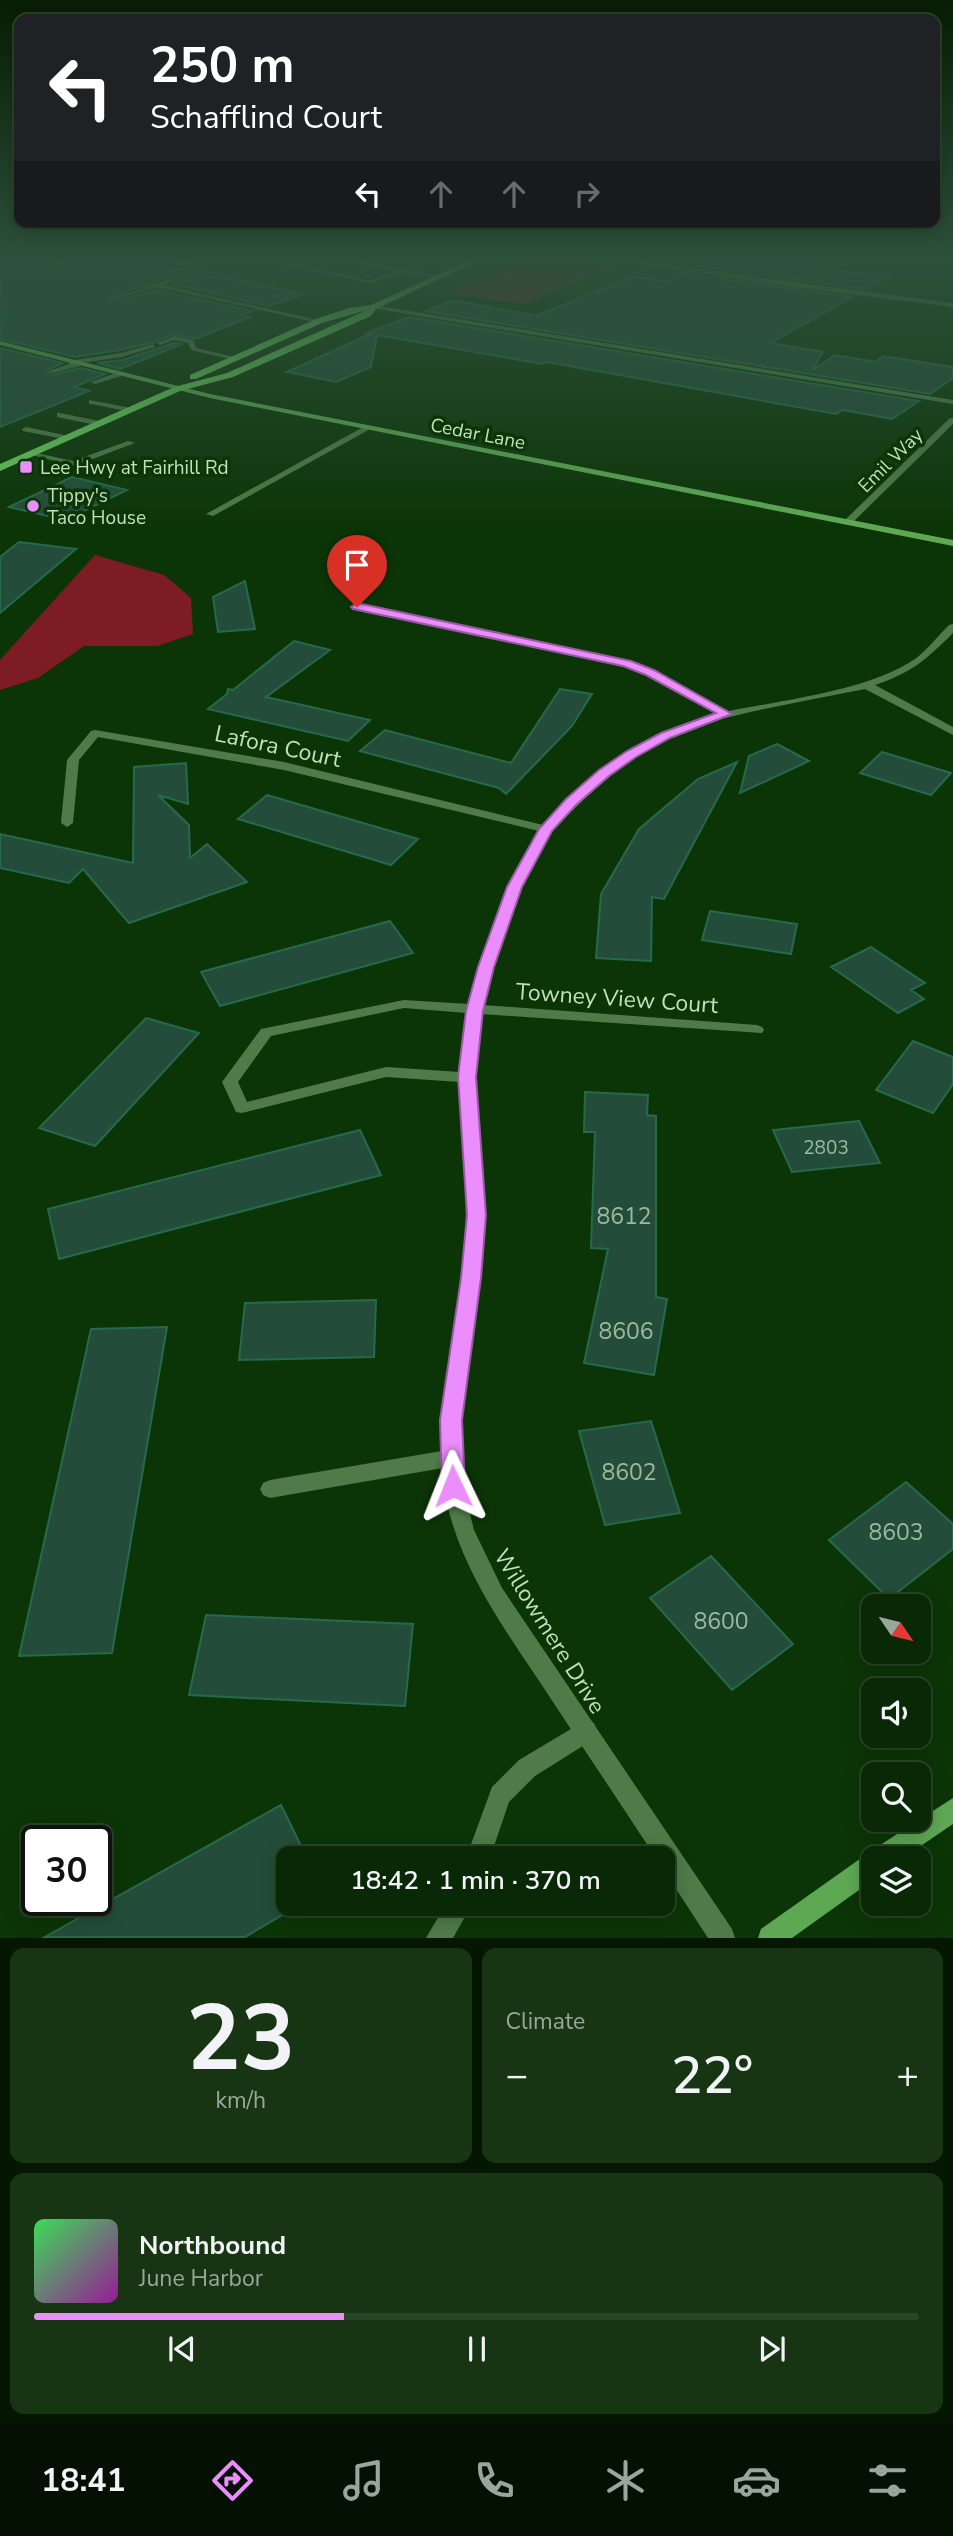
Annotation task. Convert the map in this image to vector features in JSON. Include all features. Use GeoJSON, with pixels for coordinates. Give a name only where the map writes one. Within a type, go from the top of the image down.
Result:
{"type":"FeatureCollection","features":[{"type":"Feature","properties":{"kind":"main road","name":"Cedar Lane"},"geometry":{"type":"LineString","coordinates":[[13,346],[177,389],[953,543]]}},
{"type":"Feature","properties":{"kind":"main road"},"geometry":{"type":"LineString","coordinates":[[177,389],[198,374],[261,346]]}},
{"type":"Feature","properties":{"kind":"main road"},"geometry":{"type":"LineString","coordinates":[[0,468],[177,389],[230,375],[295,346]]}},
{"type":"Feature","properties":{"kind":"main road"},"geometry":{"type":"LineString","coordinates":[[900,1846],[953,1810]]}},
{"type":"Feature","properties":{"kind":"main road"},"geometry":{"type":"LineString","coordinates":[[770,1937],[861,1873]]}},
{"type":"Feature","properties":{"kind":"street"},"geometry":{"type":"LineString","coordinates":[[53,371],[74,363],[122,355],[152,346]]}},
{"type":"Feature","properties":{"kind":"street"},"geometry":{"type":"LineString","coordinates":[[192,346],[193,349],[234,358]]}},
{"type":"Feature","properties":{"kind":"street"},"geometry":{"type":"LineString","coordinates":[[614,346],[953,402]]}},
{"type":"Feature","properties":{"kind":"street"},"geometry":{"type":"LineString","coordinates":[[95,382],[118,374]]}},
{"type":"Feature","properties":{"kind":"street"},"geometry":{"type":"LineString","coordinates":[[92,402],[131,410]]}},
{"type":"Feature","properties":{"kind":"street"},"geometry":{"type":"LineString","coordinates":[[60,415],[101,424]]}},
{"type":"Feature","properties":{"kind":"street","name":"Emil Way"},"geometry":{"type":"LineString","coordinates":[[848,522],[953,420]]}},
{"type":"Feature","properties":{"kind":"street"},"geometry":{"type":"LineString","coordinates":[[210,514],[368,428]]}},
{"type":"Feature","properties":{"kind":"street"},"geometry":{"type":"LineString","coordinates":[[26,429],[69,438]]}},
{"type":"Feature","properties":{"kind":"street"},"geometry":{"type":"LineString","coordinates":[[32,454],[74,464],[131,443]]}},
{"type":"Feature","properties":{"kind":"street"},"geometry":{"type":"LineString","coordinates":[[357,607],[627,664],[650,673],[726,714]]}},
{"type":"Feature","properties":{"kind":"street","name":"Willowmere Drive"},"geometry":{"type":"LineString","coordinates":[[723,1937],[495,1595],[464,1531],[453,1486],[451,1420],[471,1278],[476,1215],[467,1077],[474,1011],[514,887],[546,829],[604,773],[666,736],[726,714],[866,685],[907,669],[920,660],[953,627]]}},
{"type":"Feature","properties":{"kind":"street"},"geometry":{"type":"LineString","coordinates":[[866,685],[953,732]]}},
{"type":"Feature","properties":{"kind":"street","name":"Lafora Court"},"geometry":{"type":"LineString","coordinates":[[67,822],[73,761],[95,733],[284,766],[546,829]]}},
{"type":"Feature","properties":{"kind":"street","name":"Towney View Court"},"geometry":{"type":"LineString","coordinates":[[467,1077],[386,1072],[242,1108],[230,1082],[266,1032],[404,1004],[757,1030]]}},
{"type":"Feature","properties":{"kind":"street"},"geometry":{"type":"LineString","coordinates":[[270,1489],[453,1458]]}},
{"type":"Feature","properties":{"kind":"street"},"geometry":{"type":"LineString","coordinates":[[482,1846],[500,1796],[527,1768],[586,1731]]}},
{"type":"Feature","properties":{"kind":"street"},"geometry":{"type":"LineString","coordinates":[[438,1937],[452,1916]]}},
{"type":"Feature","properties":{"kind":"shaded area"},"geometry":{"type":"Polygon","coordinates":[[[95,555],[164,575],[191,598],[193,634],[157,646],[84,646],[38,678],[0,690],[0,660],[95,555]]]}},
{"type":"Feature","properties":{"kind":"building"},"geometry":{"type":"Polygon","coordinates":[[[31,346],[136,346],[120,350],[75,357],[31,346]]]}},
{"type":"Feature","properties":{"kind":"building"},"geometry":{"type":"Polygon","coordinates":[[[164,346],[176,346],[120,369],[98,363],[123,360],[164,346]]]}},
{"type":"Feature","properties":{"kind":"building"},"geometry":{"type":"Polygon","coordinates":[[[343,346],[375,346],[371,367],[336,382],[287,372],[343,346]]]}},
{"type":"Feature","properties":{"kind":"building"},"geometry":{"type":"Polygon","coordinates":[[[442,346],[588,346],[919,401],[892,419],[843,410],[836,414],[547,362],[543,364],[442,346]]]}},
{"type":"Feature","properties":{"kind":"building"},"geometry":{"type":"Polygon","coordinates":[[[641,346],[791,346],[823,352],[812,370],[835,355],[876,362],[883,356],[953,367],[953,378],[930,394],[641,346]]]}},
{"type":"Feature","properties":{"kind":"building"},"geometry":{"type":"Polygon","coordinates":[[[0,348],[63,363],[47,370],[52,375],[81,368],[105,374],[74,387],[89,391],[0,427],[0,348]]]}},
{"type":"Feature","properties":{"kind":"building"},"geometry":{"type":"Polygon","coordinates":[[[72,477],[127,490],[65,520],[9,507],[72,477]]]}},
{"type":"Feature","properties":{"kind":"building"},"geometry":{"type":"Polygon","coordinates":[[[19,542],[76,549],[0,613],[0,557],[19,542]]]}},
{"type":"Feature","properties":{"kind":"building"},"geometry":{"type":"Polygon","coordinates":[[[245,581],[255,629],[218,632],[213,597],[245,581]]]}},
{"type":"Feature","properties":{"kind":"building"},"geometry":{"type":"Polygon","coordinates":[[[294,641],[330,650],[266,697],[370,720],[348,741],[208,709],[227,694],[228,689],[233,690],[294,641]]]}},
{"type":"Feature","properties":{"kind":"building"},"geometry":{"type":"Polygon","coordinates":[[[560,689],[592,694],[572,726],[506,794],[499,788],[360,751],[385,730],[511,763],[560,689]]]}},
{"type":"Feature","properties":{"kind":"building"},"geometry":{"type":"Polygon","coordinates":[[[777,744],[809,761],[740,793],[749,756],[777,744]]]}},
{"type":"Feature","properties":{"kind":"building"},"geometry":{"type":"Polygon","coordinates":[[[882,752],[951,773],[931,795],[860,773],[882,752]]]}},
{"type":"Feature","properties":{"kind":"building"},"geometry":{"type":"Polygon","coordinates":[[[737,762],[664,899],[652,897],[651,961],[596,958],[601,894],[639,829],[698,779],[737,762]]]}},
{"type":"Feature","properties":{"kind":"building"},"geometry":{"type":"Polygon","coordinates":[[[186,763],[188,804],[158,795],[189,825],[190,858],[207,844],[247,882],[129,923],[83,869],[69,883],[0,868],[0,834],[133,863],[134,767],[186,763]]]}},
{"type":"Feature","properties":{"kind":"building"},"geometry":{"type":"Polygon","coordinates":[[[267,795],[418,839],[391,865],[238,819],[267,795]]]}},
{"type":"Feature","properties":{"kind":"building"},"geometry":{"type":"Polygon","coordinates":[[[710,911],[797,924],[791,954],[702,940],[710,911]]]}},
{"type":"Feature","properties":{"kind":"building"},"geometry":{"type":"Polygon","coordinates":[[[390,921],[413,953],[220,1006],[201,972],[390,921]]]}},
{"type":"Feature","properties":{"kind":"building"},"geometry":{"type":"Polygon","coordinates":[[[871,947],[925,983],[911,990],[924,999],[898,1013],[831,967],[871,947]]]}},
{"type":"Feature","properties":{"kind":"building"},"geometry":{"type":"Polygon","coordinates":[[[146,1018],[199,1033],[95,1146],[39,1128],[146,1018]]]}},
{"type":"Feature","properties":{"kind":"building"},"geometry":{"type":"Polygon","coordinates":[[[913,1041],[953,1057],[953,1084],[933,1113],[876,1090],[913,1041]]]}},
{"type":"Feature","properties":{"kind":"building"},"geometry":{"type":"Polygon","coordinates":[[[585,1092],[648,1095],[647,1115],[656,1116],[656,1297],[667,1299],[654,1375],[584,1363],[608,1249],[591,1248],[595,1132],[584,1132],[585,1092]]]}},
{"type":"Feature","properties":{"kind":"building"},"geometry":{"type":"Polygon","coordinates":[[[859,1121],[880,1163],[792,1172],[773,1130],[859,1121]]]}},
{"type":"Feature","properties":{"kind":"building"},"geometry":{"type":"Polygon","coordinates":[[[360,1130],[381,1175],[59,1259],[48,1209],[360,1130]]]}},
{"type":"Feature","properties":{"kind":"building"},"geometry":{"type":"Polygon","coordinates":[[[376,1300],[374,1357],[239,1360],[245,1303],[376,1300]]]}},
{"type":"Feature","properties":{"kind":"building"},"geometry":{"type":"Polygon","coordinates":[[[167,1327],[112,1653],[19,1656],[91,1329],[167,1327]]]}},
{"type":"Feature","properties":{"kind":"building"},"geometry":{"type":"Polygon","coordinates":[[[651,1421],[680,1513],[605,1525],[579,1431],[651,1421]]]}},
{"type":"Feature","properties":{"kind":"building"},"geometry":{"type":"Polygon","coordinates":[[[906,1482],[953,1524],[953,1549],[895,1594],[884,1594],[829,1540],[906,1482]]]}},
{"type":"Feature","properties":{"kind":"building"},"geometry":{"type":"Polygon","coordinates":[[[711,1556],[793,1644],[732,1690],[650,1598],[711,1556]]]}},
{"type":"Feature","properties":{"kind":"building"},"geometry":{"type":"Polygon","coordinates":[[[206,1615],[413,1624],[405,1706],[189,1695],[206,1615]]]}},
{"type":"Feature","properties":{"kind":"building"},"geometry":{"type":"Polygon","coordinates":[[[281,1805],[301,1846],[276,1846],[276,1916],[281,1916],[245,1937],[45,1937],[83,1916],[112,1916],[112,1900],[281,1805]]]}},
{"type":"Feature","properties":{"kind":"place","name":"Lee Hwy at Fairhill Rd"},"geometry":{"type":"Point","coordinates":[26,467]}},
{"type":"Feature","properties":{"kind":"place","name":"Tippy's Taco House"},"geometry":{"type":"Point","coordinates":[33,506]}},
{"type":"Feature","properties":{"kind":"route"},"geometry":{"type":"LineString","coordinates":[[357,607],[604,657],[650,673],[726,714],[666,736],[604,773],[546,829],[514,887],[474,1011],[467,1077],[476,1215],[471,1278],[451,1420],[453,1486]]}}]}
